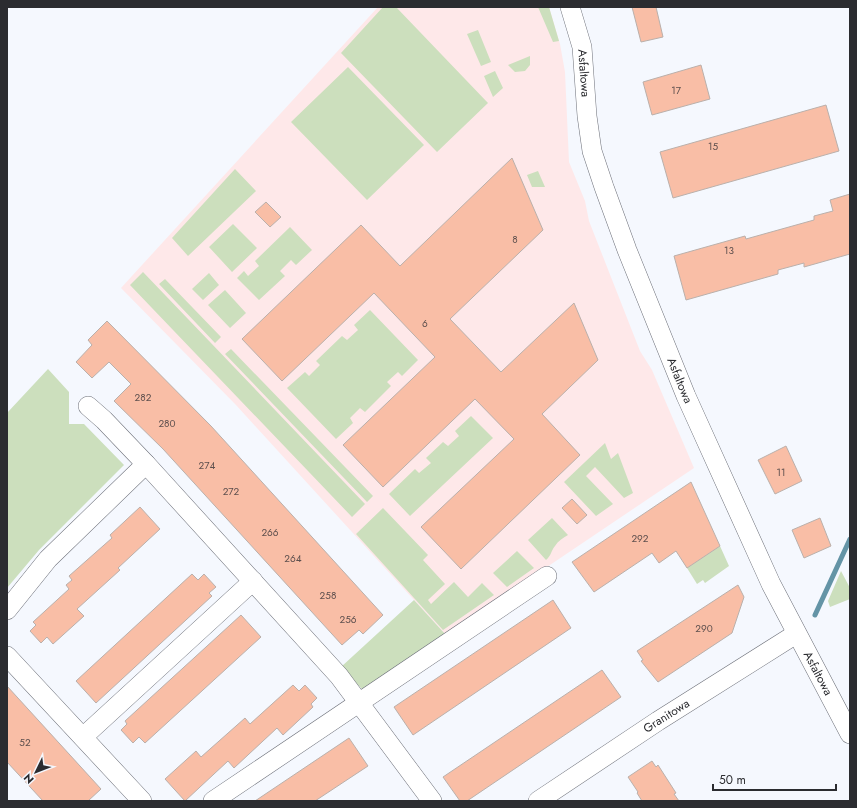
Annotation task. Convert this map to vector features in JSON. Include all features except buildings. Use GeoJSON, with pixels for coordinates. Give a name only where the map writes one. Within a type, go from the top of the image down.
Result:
{"type":"FeatureCollection","features":[{"type":"Feature","properties":{"kind":"street","name":"Asfaltowa"},"geometry":{"type":"LineString","coordinates":[[570,7],[582,47],[587,116],[592,151],[604,187],[686,396],[771,584],[850,734]]}},
{"type":"Feature","properties":{"kind":"street"},"geometry":{"type":"LineString","coordinates":[[88,406],[104,420],[146,464],[340,676],[432,801]]}},
{"type":"Feature","properties":{"kind":"street"},"geometry":{"type":"LineString","coordinates":[[7,610],[48,559],[146,464]]}},
{"type":"Feature","properties":{"kind":"street"},"geometry":{"type":"LineString","coordinates":[[213,801],[547,576]]}},
{"type":"Feature","properties":{"kind":"street"},"geometry":{"type":"LineString","coordinates":[[83,737],[253,581]]}},
{"type":"Feature","properties":{"kind":"street","name":"Granitowa"},"geometry":{"type":"LineString","coordinates":[[538,801],[658,721],[796,634]]}},
{"type":"Feature","properties":{"kind":"street"},"geometry":{"type":"LineString","coordinates":[[7,656],[142,801]]}},
{"type":"Feature","properties":{"kind":"shaded area"},"geometry":{"type":"Polygon","coordinates":[[[378,7],[549,7],[560,44],[565,72],[569,162],[585,201],[589,221],[640,351],[652,370],[694,468],[446,635],[236,405],[121,288],[378,7]]]}},
{"type":"Feature","properties":{"kind":"green space"},"geometry":{"type":"Polygon","coordinates":[[[383,7],[396,7],[488,103],[437,152],[341,53],[383,7]]]}},
{"type":"Feature","properties":{"kind":"green space"},"geometry":{"type":"Polygon","coordinates":[[[538,7],[549,7],[559,41],[553,42],[538,7]]]}},
{"type":"Feature","properties":{"kind":"green space"},"geometry":{"type":"Polygon","coordinates":[[[478,30],[491,62],[481,66],[467,34],[478,30]]]}},
{"type":"Feature","properties":{"kind":"green space"},"geometry":{"type":"Polygon","coordinates":[[[530,56],[530,65],[525,71],[515,72],[508,65],[530,56]]]}},
{"type":"Feature","properties":{"kind":"green space"},"geometry":{"type":"Polygon","coordinates":[[[348,67],[424,145],[367,200],[291,122],[348,67]]]}},
{"type":"Feature","properties":{"kind":"green space"},"geometry":{"type":"Polygon","coordinates":[[[495,71],[503,88],[493,97],[484,76],[495,71]]]}},
{"type":"Feature","properties":{"kind":"green space"},"geometry":{"type":"Polygon","coordinates":[[[235,169],[256,191],[188,256],[172,238],[235,169]]]}},
{"type":"Feature","properties":{"kind":"green space"},"geometry":{"type":"Polygon","coordinates":[[[538,171],[545,187],[532,187],[527,175],[538,171]]]}},
{"type":"Feature","properties":{"kind":"green space"},"geometry":{"type":"Polygon","coordinates":[[[233,224],[257,248],[232,272],[209,247],[233,224]]]}},
{"type":"Feature","properties":{"kind":"green space"},"geometry":{"type":"Polygon","coordinates":[[[290,227],[312,250],[296,265],[291,260],[280,271],[285,276],[259,300],[237,278],[244,271],[248,276],[259,266],[255,261],[290,227]]]}},
{"type":"Feature","properties":{"kind":"green space"},"geometry":{"type":"Polygon","coordinates":[[[143,272],[365,504],[352,517],[130,285],[143,272]]]}},
{"type":"Feature","properties":{"kind":"green space"},"geometry":{"type":"Polygon","coordinates":[[[209,273],[219,285],[203,300],[192,289],[209,273]]]}},
{"type":"Feature","properties":{"kind":"green space"},"geometry":{"type":"Polygon","coordinates":[[[165,279],[221,337],[215,343],[159,284],[165,279]]]}},
{"type":"Feature","properties":{"kind":"green space"},"geometry":{"type":"Polygon","coordinates":[[[225,290],[246,313],[230,328],[208,305],[225,290]]]}},
{"type":"Feature","properties":{"kind":"green space"},"geometry":{"type":"Polygon","coordinates":[[[370,310],[418,360],[402,376],[398,372],[387,382],[391,386],[365,412],[360,408],[350,418],[353,423],[336,439],[287,388],[305,372],[309,376],[320,365],[316,361],[342,336],[347,340],[358,330],[354,325],[370,310]]]}},
{"type":"Feature","properties":{"kind":"green space"},"geometry":{"type":"Polygon","coordinates":[[[231,349],[373,496],[367,502],[225,354],[231,349]]]}},
{"type":"Feature","properties":{"kind":"green space"},"geometry":{"type":"Polygon","coordinates":[[[48,369],[69,392],[69,424],[84,424],[124,465],[39,550],[7,588],[7,413],[48,369]]]}},
{"type":"Feature","properties":{"kind":"green space"},"geometry":{"type":"Polygon","coordinates":[[[471,416],[493,438],[410,516],[389,494],[415,469],[419,473],[431,463],[426,458],[443,442],[448,446],[459,436],[455,431],[471,416]]]}},
{"type":"Feature","properties":{"kind":"green space"},"geometry":{"type":"Polygon","coordinates":[[[605,443],[611,459],[618,453],[633,493],[624,498],[595,467],[586,476],[613,504],[596,516],[564,482],[605,443]]]}},
{"type":"Feature","properties":{"kind":"green space"},"geometry":{"type":"Polygon","coordinates":[[[383,508],[428,555],[423,560],[445,584],[428,600],[431,604],[454,582],[468,597],[482,583],[494,595],[443,630],[356,534],[383,508]]]}},
{"type":"Feature","properties":{"kind":"green space"},"geometry":{"type":"Polygon","coordinates":[[[552,518],[568,535],[562,538],[546,560],[528,540],[552,518]]]}},
{"type":"Feature","properties":{"kind":"green space"},"geometry":{"type":"Polygon","coordinates":[[[720,546],[729,566],[705,583],[703,580],[697,584],[687,568],[720,546]]]}},
{"type":"Feature","properties":{"kind":"green space"},"geometry":{"type":"Polygon","coordinates":[[[517,551],[534,568],[507,587],[493,573],[517,551]]]}},
{"type":"Feature","properties":{"kind":"green space"},"geometry":{"type":"Polygon","coordinates":[[[841,571],[850,588],[850,599],[830,607],[828,601],[841,571]]]}},
{"type":"Feature","properties":{"kind":"green space"},"geometry":{"type":"Polygon","coordinates":[[[414,600],[446,635],[366,689],[362,689],[341,667],[414,600]]]}},
{"type":"Feature","properties":{"kind":"waterway"},"geometry":{"type":"LineString","coordinates":[[815,615],[850,539]]}}]}
